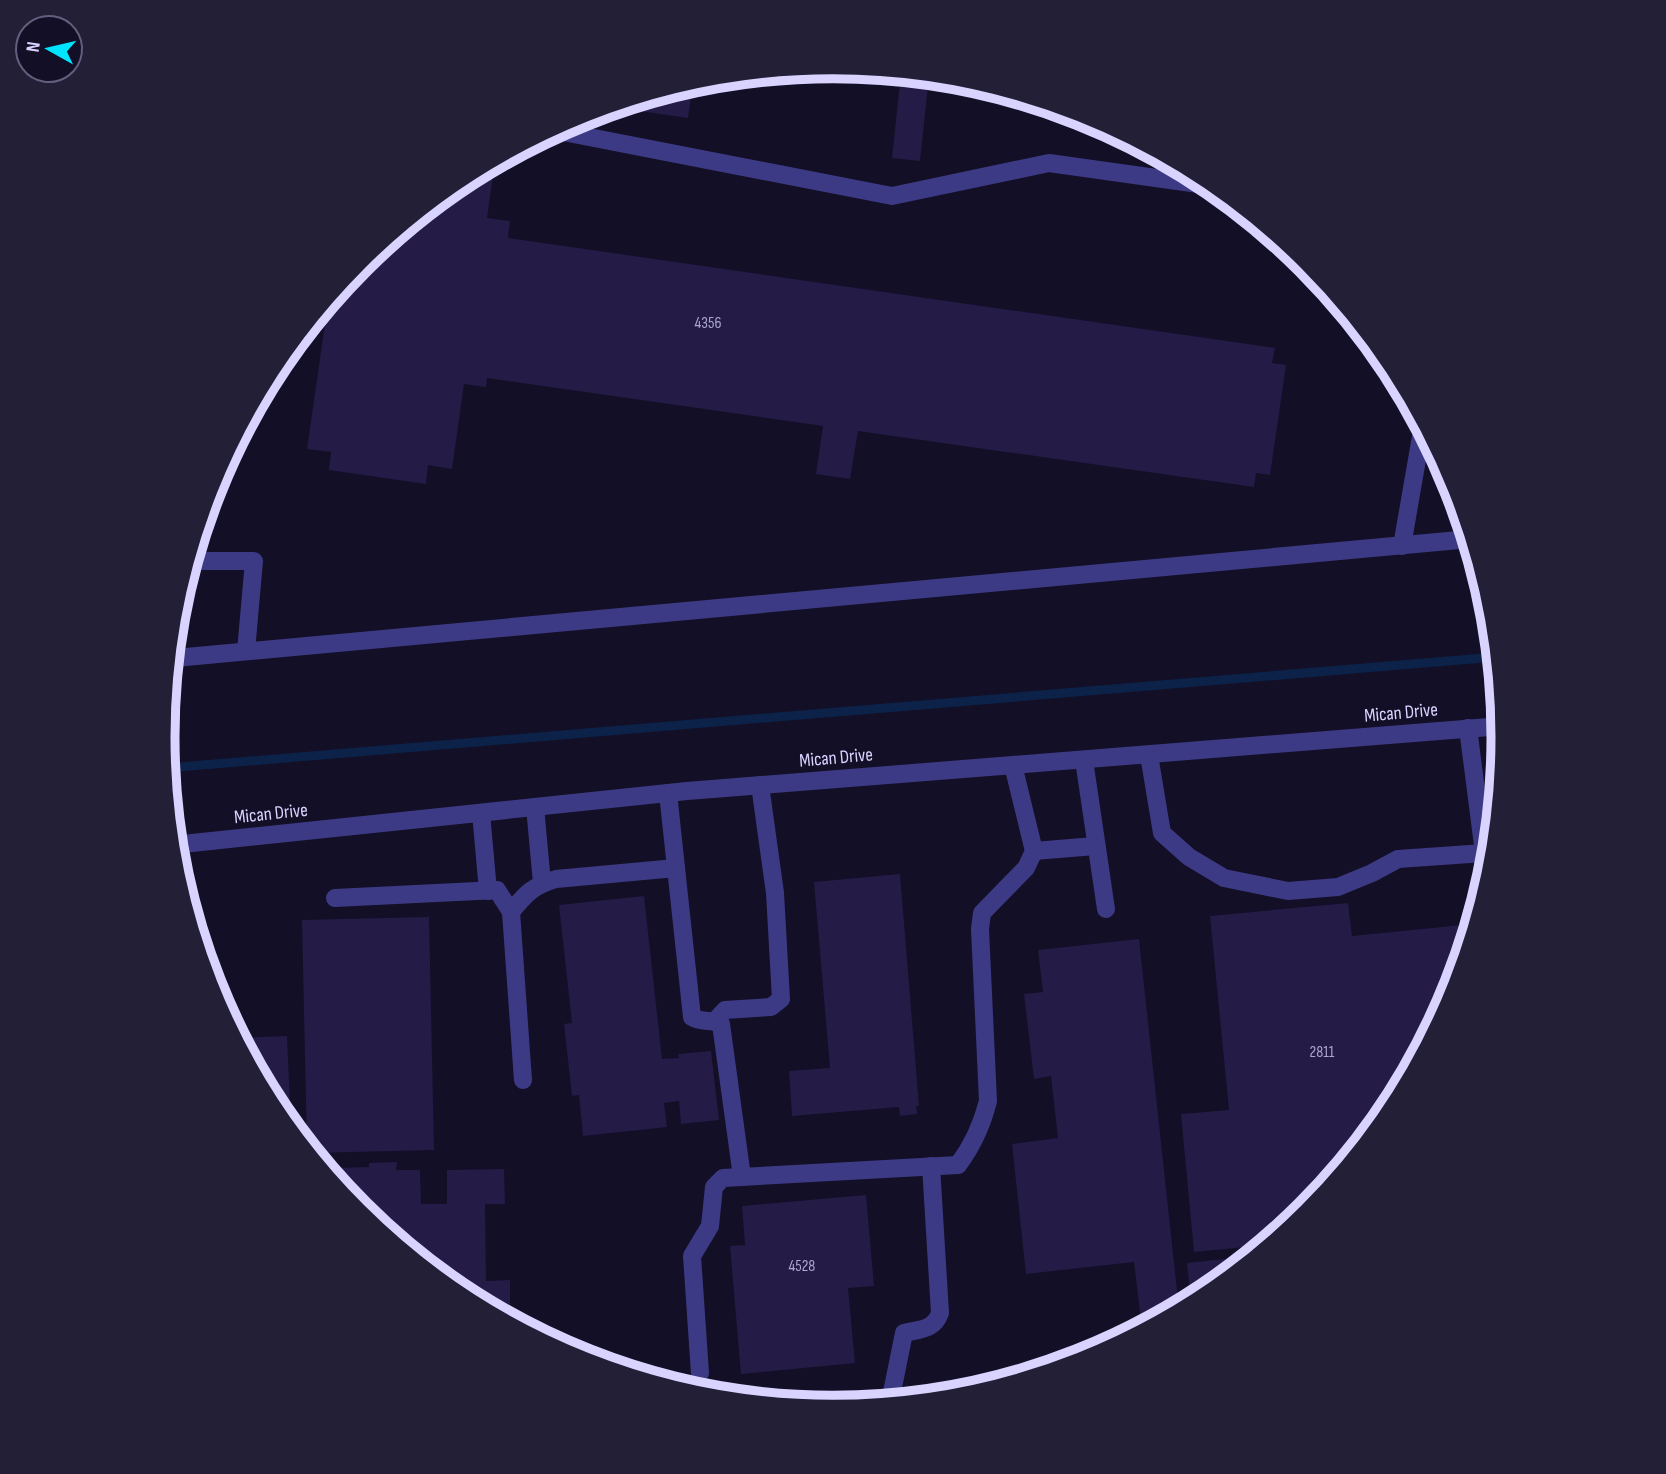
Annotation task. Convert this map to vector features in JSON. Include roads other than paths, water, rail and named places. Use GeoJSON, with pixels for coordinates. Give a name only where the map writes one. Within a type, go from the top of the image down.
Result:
{"type":"FeatureCollection","features":[{"type":"Feature","properties":{"kind":"street"},"geometry":{"type":"LineString","coordinates":[[571,134],[892,196],[1049,163],[1187,182]]}},
{"type":"Feature","properties":{"kind":"street"},"geometry":{"type":"LineString","coordinates":[[1402,545],[1420,441]]}},
{"type":"Feature","properties":{"kind":"street"},"geometry":{"type":"LineString","coordinates":[[179,657],[1461,540]]}},
{"type":"Feature","properties":{"kind":"street"},"geometry":{"type":"LineString","coordinates":[[199,562],[254,561],[246,651]]}},
{"type":"Feature","properties":{"kind":"street","name":"Mican Drive"},"geometry":{"type":"LineString","coordinates":[[183,844],[668,793],[1491,727]]}},
{"type":"Feature","properties":{"kind":"street"},"geometry":{"type":"LineString","coordinates":[[1468,728],[1483,843]]}},
{"type":"Feature","properties":{"kind":"street"},"geometry":{"type":"LineString","coordinates":[[1149,755],[1162,833],[1189,857],[1224,878],[1288,891],[1338,887],[1398,859],[1481,853]]}},
{"type":"Feature","properties":{"kind":"street"},"geometry":{"type":"LineString","coordinates":[[1083,760],[1106,909]]}},
{"type":"Feature","properties":{"kind":"street"},"geometry":{"type":"LineString","coordinates":[[700,1373],[692,1256],[710,1226],[714,1187],[723,1178],[958,1165],[970,1149],[988,1101],[980,929],[982,913],[1026,868],[1034,851],[1013,765]]}},
{"type":"Feature","properties":{"kind":"street"},"geometry":{"type":"LineString","coordinates":[[715,1021],[725,1010],[771,1007],[781,999],[775,893],[760,785]]}},
{"type":"Feature","properties":{"kind":"street"},"geometry":{"type":"LineString","coordinates":[[668,793],[692,1017],[699,1021],[722,1024],[742,1177]]}},
{"type":"Feature","properties":{"kind":"street"},"geometry":{"type":"LineString","coordinates":[[535,807],[542,883]]}},
{"type":"Feature","properties":{"kind":"street"},"geometry":{"type":"LineString","coordinates":[[481,813],[488,891]]}},
{"type":"Feature","properties":{"kind":"street"},"geometry":{"type":"LineString","coordinates":[[1034,851],[1095,846]]}},
{"type":"Feature","properties":{"kind":"street"},"geometry":{"type":"LineString","coordinates":[[512,912],[527,892],[556,879],[676,868]]}},
{"type":"Feature","properties":{"kind":"street"},"geometry":{"type":"LineString","coordinates":[[335,898],[497,890],[512,912],[523,1080]]}},
{"type":"Feature","properties":{"kind":"street"},"geometry":{"type":"LineString","coordinates":[[892,1393],[904,1333],[929,1328],[938,1320],[940,1313],[931,1166]]}},
{"type":"Feature","properties":{"kind":"waterway"},"geometry":{"type":"LineString","coordinates":[[176,767],[1487,658]]}}]}
